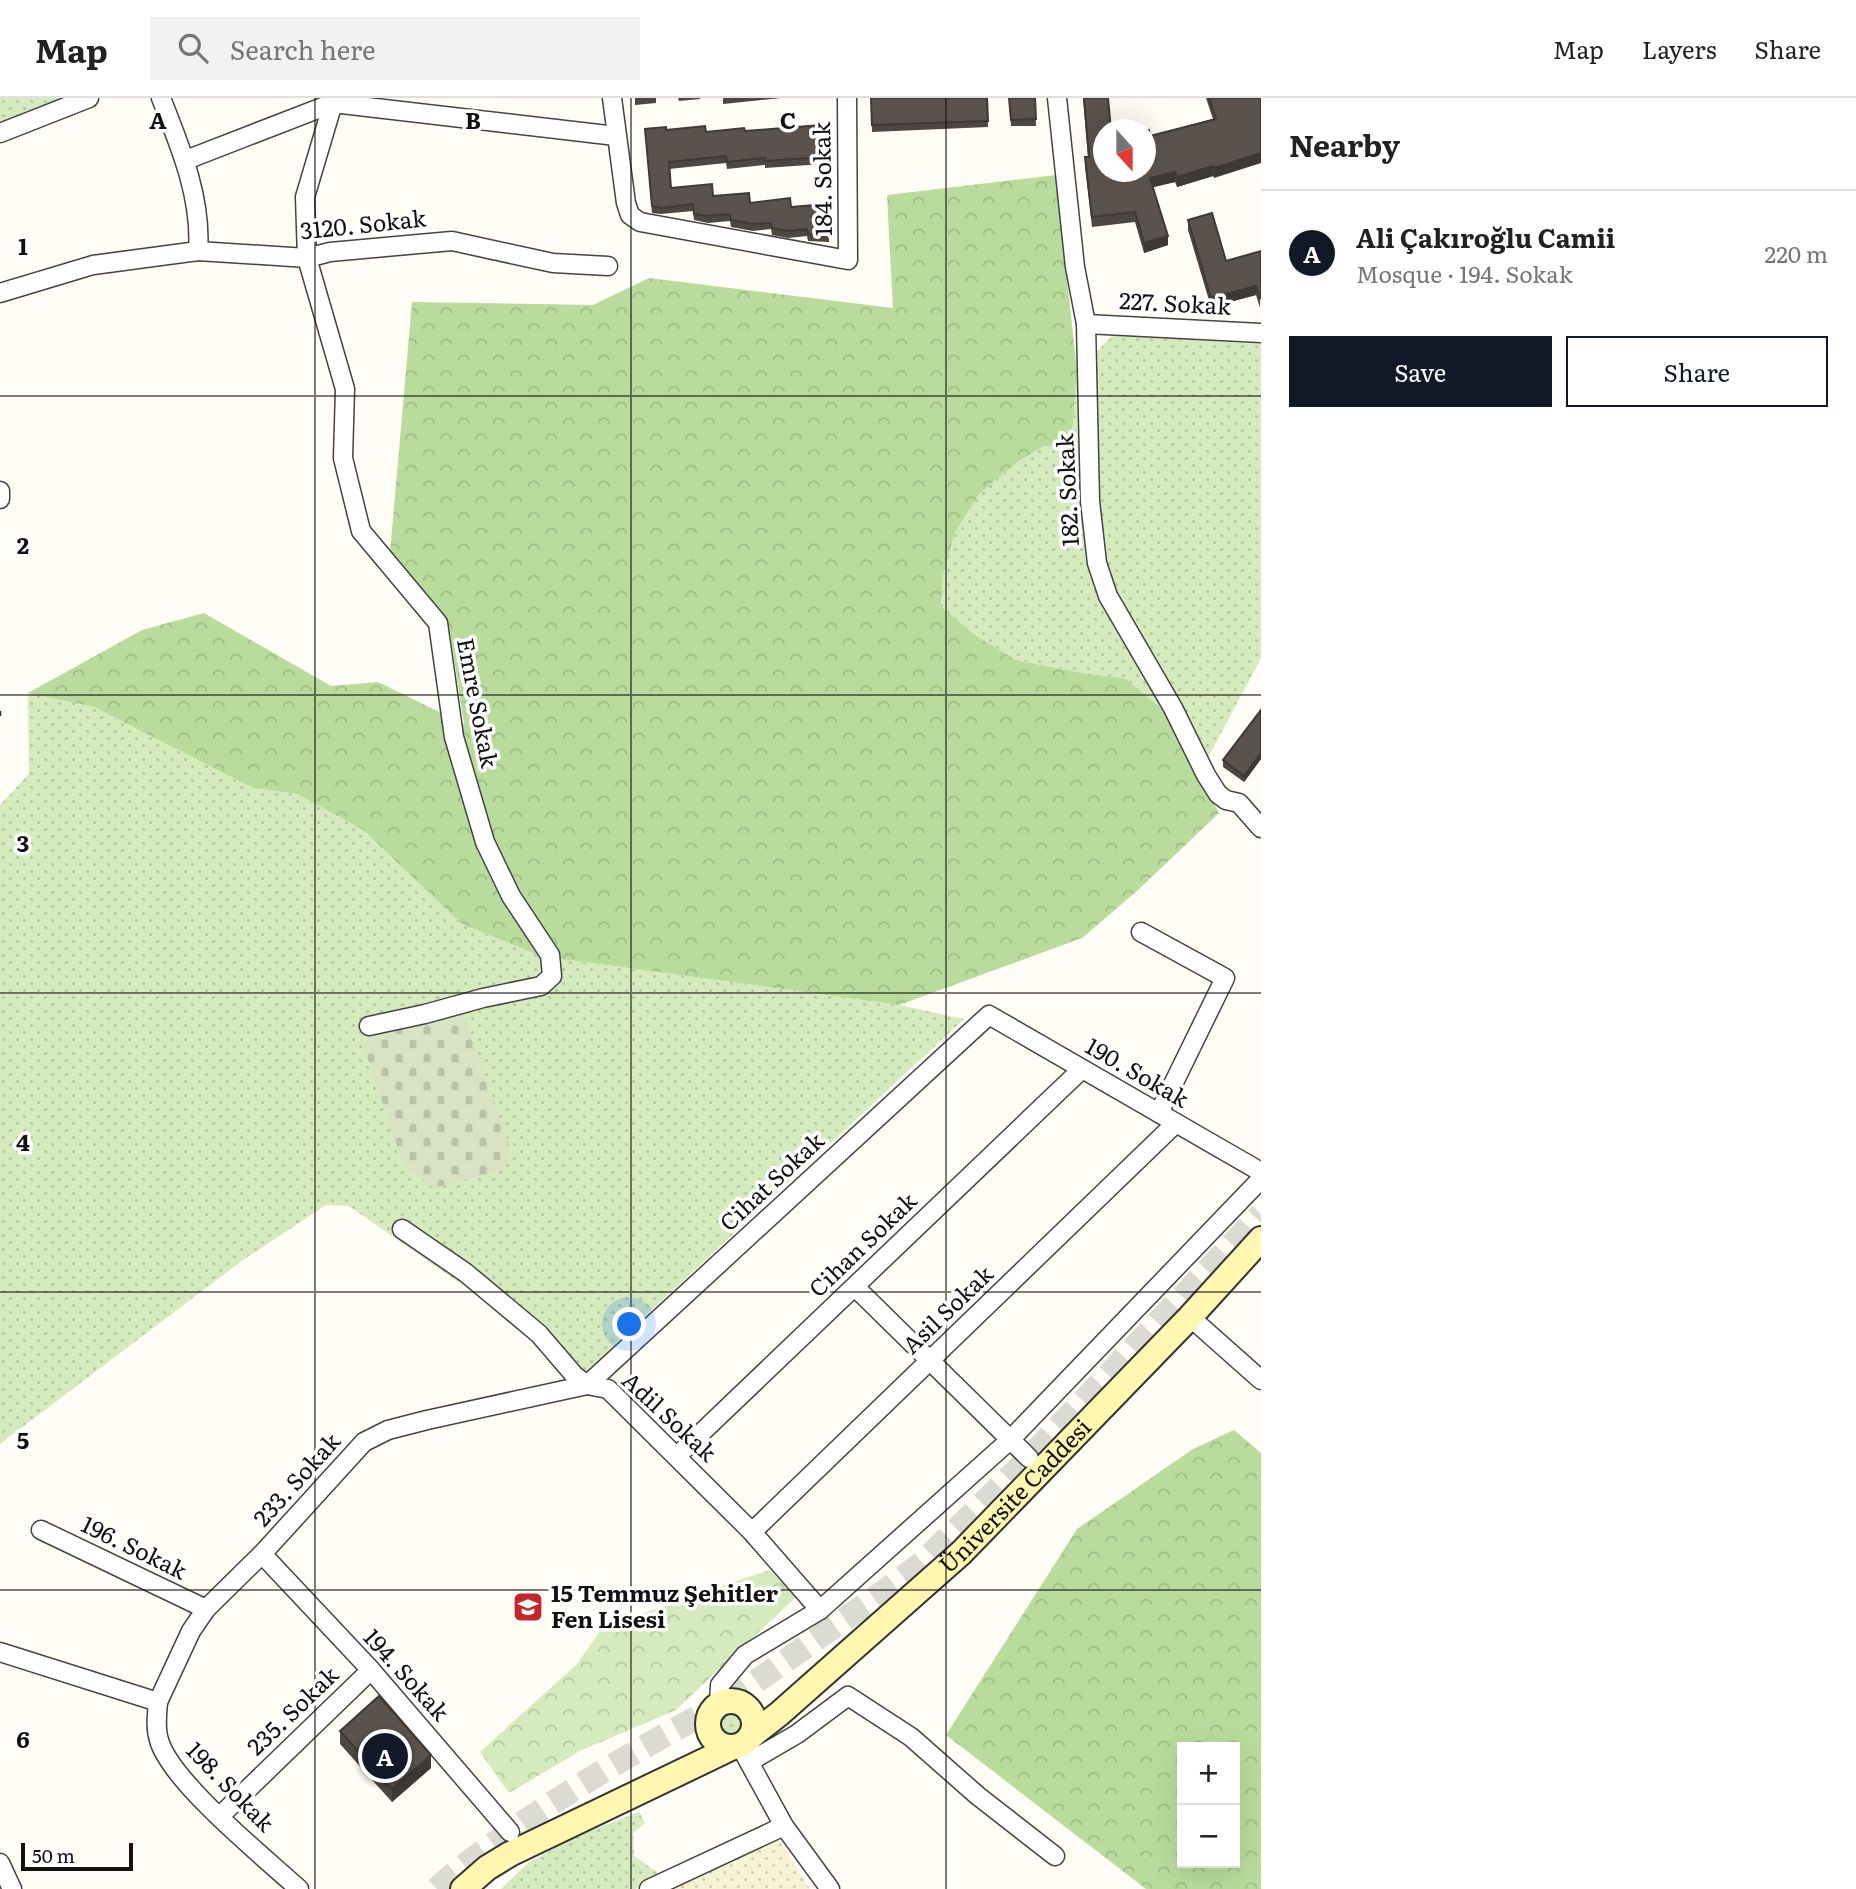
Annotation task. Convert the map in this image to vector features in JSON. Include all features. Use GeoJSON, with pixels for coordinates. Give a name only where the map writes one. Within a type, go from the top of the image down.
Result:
{"type":"FeatureCollection","features":[{"type":"Feature","properties":{"kind":"street"},"geometry":{"type":"LineString","coordinates":[[0,133],[89,98]]}},
{"type":"Feature","properties":{"kind":"street"},"geometry":{"type":"LineString","coordinates":[[161,98],[186,160],[199,233],[198,251]]}},
{"type":"Feature","properties":{"kind":"street"},"geometry":{"type":"LineString","coordinates":[[186,160],[332,100],[616,136],[612,98]]}},
{"type":"Feature","properties":{"kind":"street","name":"184. Sokak"},"geometry":{"type":"LineString","coordinates":[[616,136],[626,203],[630,215],[639,222],[848,260],[847,98]]}},
{"type":"Feature","properties":{"kind":"street","name":"182. Sokak"},"geometry":{"type":"LineString","coordinates":[[1057,98],[1076,267],[1086,324],[1090,501],[1097,563],[1108,596],[1174,708],[1212,785],[1226,800],[1239,803],[1261,828]]}},
{"type":"Feature","properties":{"kind":"street","name":"Emre Sokak"},"geometry":{"type":"LineString","coordinates":[[332,100],[305,197],[307,258],[345,389],[343,458],[361,531],[438,623],[454,737],[485,842],[511,897],[550,955],[553,971],[546,984],[541,986],[369,1026]]}},
{"type":"Feature","properties":{"kind":"street","name":"3120. Sokak"},"geometry":{"type":"LineString","coordinates":[[0,293],[93,265],[198,251],[307,258],[330,252],[452,241],[552,263],[608,266]]}},
{"type":"Feature","properties":{"kind":"street","name":"227. Sokak"},"geometry":{"type":"LineString","coordinates":[[1086,324],[1261,333]]}},
{"type":"Feature","properties":{"kind":"street"},"geometry":{"type":"LineString","coordinates":[[0,491],[0,499]]}},
{"type":"Feature","properties":{"kind":"street"},"geometry":{"type":"LineString","coordinates":[[1141,932],[1226,978],[1159,1113]]}},
{"type":"Feature","properties":{"kind":"street","name":"190. Sokak"},"geometry":{"type":"LineString","coordinates":[[989,1016],[1261,1172]]}},
{"type":"Feature","properties":{"kind":"street","name":"Cihat Sokak"},"geometry":{"type":"LineString","coordinates":[[587,1385],[989,1016]]}},
{"type":"Feature","properties":{"kind":"street","name":"Cihan Sokak"},"geometry":{"type":"LineString","coordinates":[[677,1456],[1082,1069]]}},
{"type":"Feature","properties":{"kind":"street","name":"Asil Sokak"},"geometry":{"type":"LineString","coordinates":[[752,1532],[1176,1123]]}},
{"type":"Feature","properties":{"kind":"street"},"geometry":{"type":"LineString","coordinates":[[1055,1856],[978,1796],[911,1737],[848,1696],[797,1734],[743,1748],[718,1744],[709,1731],[710,1716],[719,1704],[720,1685],[745,1655],[820,1610],[1010,1440],[1261,1179]]}},
{"type":"Feature","properties":{"kind":"street","name":"Adil Sokak"},"geometry":{"type":"LineString","coordinates":[[402,1229],[466,1273],[529,1326],[575,1376],[587,1385],[608,1389],[752,1532],[820,1610]]}},
{"type":"Feature","properties":{"kind":"street","name":"Üniversite Caddesi"},"geometry":{"type":"LineString","coordinates":[[463,1889],[487,1868],[510,1854],[743,1748],[961,1553],[1261,1240]]}},
{"type":"Feature","properties":{"kind":"street"},"geometry":{"type":"LineString","coordinates":[[855,1287],[1029,1458]]}},
{"type":"Feature","properties":{"kind":"street"},"geometry":{"type":"LineString","coordinates":[[1190,1317],[1261,1380]]}},
{"type":"Feature","properties":{"kind":"street","name":"233. Sokak"},"geometry":{"type":"LineString","coordinates":[[158,1702],[191,1631],[206,1609],[262,1555],[364,1442],[388,1430],[427,1420],[587,1385]]}},
{"type":"Feature","properties":{"kind":"street","name":"196. Sokak"},"geometry":{"type":"LineString","coordinates":[[41,1530],[206,1609]]}},
{"type":"Feature","properties":{"kind":"street","name":"194. Sokak"},"geometry":{"type":"LineString","coordinates":[[262,1555],[370,1670],[510,1832]]}},
{"type":"Feature","properties":{"kind":"street"},"geometry":{"type":"LineString","coordinates":[[0,1652],[158,1702]]}},
{"type":"Feature","properties":{"kind":"street","name":"235. Sokak"},"geometry":{"type":"LineString","coordinates":[[220,1816],[370,1670]]}},
{"type":"Feature","properties":{"kind":"street","name":"198. Sokak"},"geometry":{"type":"LineString","coordinates":[[158,1702],[156,1728],[159,1742],[176,1773],[299,1889]]}},
{"type":"Feature","properties":{"kind":"street"},"geometry":{"type":"LineString","coordinates":[[719,1704],[734,1702],[747,1708],[754,1721],[743,1748],[784,1826],[830,1889]]}},
{"type":"Feature","properties":{"kind":"street"},"geometry":{"type":"LineString","coordinates":[[649,1889],[784,1826]]}},
{"type":"Feature","properties":{"kind":"street"},"geometry":{"type":"LineString","coordinates":[[0,1863],[12,1889]]}},
{"type":"Feature","properties":{"kind":"shaded area"},"geometry":{"type":"Polygon","coordinates":[[[778,1838],[810,1889],[673,1889],[692,1879],[778,1838]]]}},
{"type":"Feature","properties":{"kind":"green space"},"geometry":{"type":"Polygon","coordinates":[[[0,98],[69,98],[0,125],[0,98]]]}},
{"type":"Feature","properties":{"kind":"green space"},"geometry":{"type":"Polygon","coordinates":[[[1056,175],[1077,372],[1071,449],[1044,446],[1016,463],[979,494],[955,532],[943,576],[941,607],[975,635],[1016,660],[1124,678],[1163,710],[1219,813],[1138,890],[1082,938],[899,1005],[540,956],[462,924],[363,830],[297,794],[253,788],[94,707],[28,693],[142,630],[204,613],[331,686],[378,682],[464,724],[449,626],[390,553],[412,302],[593,305],[649,278],[893,308],[887,195],[1056,175]]]}},
{"type":"Feature","properties":{"kind":"green space"},"geometry":{"type":"Polygon","coordinates":[[[1113,335],[1261,344],[1261,658],[1203,767],[1124,678],[1016,660],[975,635],[941,608],[943,576],[955,532],[979,493],[1016,463],[1044,446],[1071,449],[1077,372],[1113,335]]]}},
{"type":"Feature","properties":{"kind":"green space"},"geometry":{"type":"Polygon","coordinates":[[[28,693],[94,707],[253,788],[297,794],[363,830],[462,924],[540,956],[899,1005],[964,1019],[586,1371],[349,1206],[326,1205],[243,1260],[0,1444],[0,805],[29,774],[28,693]]]}},
{"type":"Feature","properties":{"kind":"green space"},"geometry":{"type":"Polygon","coordinates":[[[462,1009],[510,1148],[503,1170],[434,1188],[404,1166],[364,1048],[369,1026],[462,1009]]]}},
{"type":"Feature","properties":{"kind":"green space"},"geometry":{"type":"Polygon","coordinates":[[[1234,1430],[1261,1453],[1261,1889],[1146,1889],[946,1735],[1077,1529],[1193,1449],[1234,1430]]]}},
{"type":"Feature","properties":{"kind":"green space"},"geometry":{"type":"Polygon","coordinates":[[[769,1570],[797,1596],[676,1710],[580,1751],[509,1793],[480,1752],[577,1664],[603,1627],[769,1570]]]}},
{"type":"Feature","properties":{"kind":"green space"},"geometry":{"type":"Polygon","coordinates":[[[730,1710],[739,1713],[742,1722],[739,1731],[730,1734],[721,1731],[718,1722],[721,1713],[730,1710]]]}},
{"type":"Feature","properties":{"kind":"green space"},"geometry":{"type":"Polygon","coordinates":[[[639,1812],[645,1823],[633,1833],[634,1856],[661,1875],[635,1889],[501,1889],[528,1863],[577,1836],[639,1812]]]}},
{"type":"Feature","properties":{"kind":"building"},"geometry":{"type":"Polygon","coordinates":[[[871,98],[987,98],[988,121],[872,125],[871,98]]]}},
{"type":"Feature","properties":{"kind":"building"},"geometry":{"type":"Polygon","coordinates":[[[1009,98],[1035,98],[1036,119],[1011,120],[1009,98]]]}},
{"type":"Feature","properties":{"kind":"building"},"geometry":{"type":"Polygon","coordinates":[[[1084,98],[1108,98],[1110,119],[1093,119],[1093,182],[1151,182],[1168,236],[1144,243],[1135,212],[1092,217],[1085,157],[1089,157],[1084,98]]]}},
{"type":"Feature","properties":{"kind":"building"},"geometry":{"type":"Polygon","coordinates":[[[1209,98],[1261,98],[1261,153],[1177,177],[1175,172],[1156,177],[1156,134],[1216,119],[1209,98]]]}},
{"type":"Feature","properties":{"kind":"building"},"geometry":{"type":"Polygon","coordinates":[[[820,125],[823,157],[727,162],[726,156],[669,162],[671,188],[712,184],[713,196],[749,193],[750,203],[790,198],[791,207],[826,204],[829,236],[808,234],[807,229],[788,231],[772,228],[771,223],[753,224],[731,220],[730,214],[694,214],[693,204],[661,208],[652,206],[645,129],[705,126],[706,132],[820,125]]]}},
{"type":"Feature","properties":{"kind":"building"},"geometry":{"type":"Polygon","coordinates":[[[1212,213],[1226,261],[1261,251],[1261,298],[1256,286],[1211,298],[1188,220],[1212,213]]]}},
{"type":"Feature","properties":{"kind":"building"},"geometry":{"type":"Polygon","coordinates":[[[1261,710],[1261,753],[1244,776],[1223,760],[1261,710]]]}},
{"type":"Feature","properties":{"kind":"building"},"geometry":{"type":"Polygon","coordinates":[[[379,1696],[431,1755],[392,1789],[340,1731],[379,1696]]]}},
{"type":"Feature","properties":{"kind":"tunnel"},"geometry":{"type":"LineString","coordinates":[[727,1702],[922,1563],[1029,1458],[1261,1214]]}},
{"type":"Feature","properties":{"kind":"tunnel"},"geometry":{"type":"LineString","coordinates":[[437,1889],[474,1858],[562,1797],[713,1709]]}},
{"type":"Feature","properties":{"kind":"place","name":"15 Temmuz Şehitler Fen Lisesi"},"geometry":{"type":"Point","coordinates":[528,1607]}},
{"type":"Feature","properties":{"kind":"place","name":"Ali Çakıroğlu Camii"},"geometry":{"type":"Point","coordinates":[385,1756]}}]}
